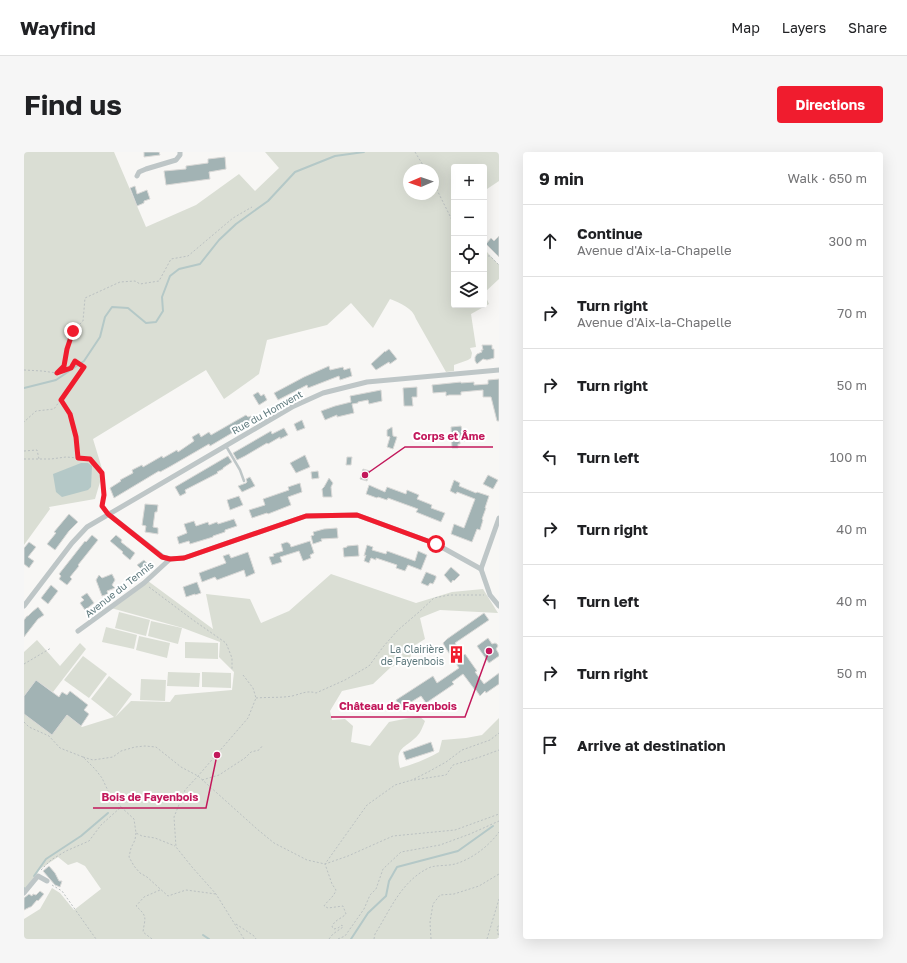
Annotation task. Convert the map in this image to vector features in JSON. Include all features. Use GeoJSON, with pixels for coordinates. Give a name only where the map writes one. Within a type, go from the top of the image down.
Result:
{"type":"FeatureCollection","features":[{"type":"Feature","properties":{"kind":"street"},"geometry":{"type":"LineString","coordinates":[[137,176],[139,172],[146,169],[176,160],[180,155],[180,152]]}},
{"type":"Feature","properties":{"kind":"street","name":"Rue du Homvent"},"geometry":{"type":"LineString","coordinates":[[24,606],[72,543],[87,527],[292,407],[323,393],[367,382],[499,370]]}},
{"type":"Feature","properties":{"kind":"street"},"geometry":{"type":"LineString","coordinates":[[108,514],[162,557],[170,559],[184,558],[306,516],[357,515],[436,544],[481,569]]}},
{"type":"Feature","properties":{"kind":"street"},"geometry":{"type":"LineString","coordinates":[[499,518],[481,569],[490,595],[499,606]]}},
{"type":"Feature","properties":{"kind":"street","name":"Avenue du Tennis"},"geometry":{"type":"LineString","coordinates":[[78,631],[144,583],[170,559]]}},
{"type":"Feature","properties":{"kind":"street"},"geometry":{"type":"LineString","coordinates":[[24,893],[38,876],[47,881]]}},
{"type":"Feature","properties":{"kind":"lane"},"geometry":{"type":"LineString","coordinates":[[226,445],[240,470],[244,481]]}},
{"type":"Feature","properties":{"kind":"path"},"geometry":{"type":"LineString","coordinates":[[415,152],[422,164]]}},
{"type":"Feature","properties":{"kind":"path"},"geometry":{"type":"LineString","coordinates":[[439,194],[451,218]]}},
{"type":"Feature","properties":{"kind":"path"},"geometry":{"type":"LineString","coordinates":[[57,373],[64,366],[67,349],[73,331],[83,321],[85,298],[120,282],[135,281],[140,284],[159,281],[172,259],[188,256],[233,218],[252,207]]}},
{"type":"Feature","properties":{"kind":"path"},"geometry":{"type":"LineString","coordinates":[[487,256],[490,256],[499,265]]}},
{"type":"Feature","properties":{"kind":"path"},"geometry":{"type":"LineString","coordinates":[[24,370],[57,373],[71,368],[75,361],[84,367],[54,409],[36,411],[24,422]]}},
{"type":"Feature","properties":{"kind":"path"},"geometry":{"type":"LineString","coordinates":[[61,400],[70,414],[76,437],[78,458]]}},
{"type":"Feature","properties":{"kind":"path"},"geometry":{"type":"LineString","coordinates":[[24,451],[37,450],[39,459]]}},
{"type":"Feature","properties":{"kind":"path"},"geometry":{"type":"LineString","coordinates":[[24,460],[66,457],[90,459],[102,473],[104,495],[102,506],[108,514]]}},
{"type":"Feature","properties":{"kind":"path"},"geometry":{"type":"LineString","coordinates":[[144,583],[226,644],[232,658],[232,670]]}},
{"type":"Feature","properties":{"kind":"path"},"geometry":{"type":"LineString","coordinates":[[256,698],[291,696],[311,691],[316,693],[345,680],[369,666],[398,630],[434,598],[449,595],[490,595]]}},
{"type":"Feature","properties":{"kind":"path"},"geometry":{"type":"LineString","coordinates":[[24,664],[51,648]]}},
{"type":"Feature","properties":{"kind":"path"},"geometry":{"type":"LineString","coordinates":[[176,847],[174,817],[185,790],[248,718],[256,698],[253,688],[243,675]]}},
{"type":"Feature","properties":{"kind":"path"},"geometry":{"type":"LineString","coordinates":[[24,722],[29,727],[49,736],[60,748],[93,760],[113,757],[122,751],[135,747],[156,747],[181,767],[198,776],[256,829],[274,843],[307,860],[325,864],[348,856],[393,836],[455,830],[499,814]]}},
{"type":"Feature","properties":{"kind":"path"},"geometry":{"type":"LineString","coordinates":[[412,780],[446,762],[462,750],[490,740],[499,733]]}},
{"type":"Feature","properties":{"kind":"path"},"geometry":{"type":"LineString","coordinates":[[201,780],[219,776],[251,752],[259,750],[263,745]]}},
{"type":"Feature","properties":{"kind":"path"},"geometry":{"type":"LineString","coordinates":[[325,864],[367,805],[395,785],[412,780],[446,775],[453,765],[499,750]]}},
{"type":"Feature","properties":{"kind":"path"},"geometry":{"type":"LineString","coordinates":[[83,757],[102,778],[110,794],[118,802],[120,808],[134,819],[136,833],[129,857],[140,873],[147,877],[168,896],[186,890],[216,894]]}},
{"type":"Feature","properties":{"kind":"path"},"geometry":{"type":"LineString","coordinates":[[38,876],[41,870],[51,860],[66,851],[89,841],[101,825],[120,808]]}},
{"type":"Feature","properties":{"kind":"path"},"geometry":{"type":"LineString","coordinates":[[343,939],[364,909],[370,895],[376,889],[383,869],[401,852],[440,845],[499,821]]}},
{"type":"Feature","properties":{"kind":"path"},"geometry":{"type":"LineString","coordinates":[[374,939],[375,934],[397,897],[418,875],[430,867],[456,864],[466,859],[479,851],[499,832]]}},
{"type":"Feature","properties":{"kind":"path"},"geometry":{"type":"LineString","coordinates":[[136,833],[142,836],[155,838],[176,847],[216,894],[244,939]]}},
{"type":"Feature","properties":{"kind":"path"},"geometry":{"type":"LineString","coordinates":[[325,864],[332,884],[336,890],[335,895],[324,906],[328,908],[343,906],[346,914],[333,925],[332,927],[334,929],[342,925],[342,927],[333,934],[330,939]]}},
{"type":"Feature","properties":{"kind":"path"},"geometry":{"type":"LineString","coordinates":[[431,939],[430,922],[432,904],[440,895],[454,894],[479,886],[499,874]]}},
{"type":"Feature","properties":{"kind":"path"},"geometry":{"type":"LineString","coordinates":[[47,881],[62,891],[96,939]]}},
{"type":"Feature","properties":{"kind":"path"},"geometry":{"type":"LineString","coordinates":[[152,939],[144,932],[144,913],[136,906],[144,897],[160,890]]}},
{"type":"Feature","properties":{"kind":"path"},"geometry":{"type":"LineString","coordinates":[[487,939],[499,899]]}},
{"type":"Feature","properties":{"kind":"path"},"geometry":{"type":"LineString","coordinates":[[234,923],[254,936],[256,939]]}},
{"type":"Feature","properties":{"kind":"path"},"geometry":{"type":"LineString","coordinates":[[499,925],[497,928],[499,939]]}},
{"type":"Feature","properties":{"kind":"path"},"geometry":{"type":"LineString","coordinates":[[338,939],[345,936]]}},
{"type":"Feature","properties":{"kind":"shaded area"},"geometry":{"type":"Polygon","coordinates":[[[24,152],[114,152],[146,227],[196,205],[239,174],[255,191],[279,168],[265,152],[499,152],[499,181],[487,189],[487,164],[451,164],[451,308],[482,308],[471,314],[476,347],[470,348],[472,353],[471,358],[454,365],[454,371],[446,372],[414,315],[409,309],[390,299],[373,328],[351,303],[327,325],[267,340],[259,374],[224,399],[206,370],[93,439],[103,472],[95,499],[49,507],[50,509],[24,545],[24,152]]]}},
{"type":"Feature","properties":{"kind":"shaded area"},"geometry":{"type":"Polygon","coordinates":[[[487,252],[499,265],[499,279],[487,290],[487,252]]]}},
{"type":"Feature","properties":{"kind":"shaded area"},"geometry":{"type":"Polygon","coordinates":[[[81,463],[88,463],[92,466],[91,487],[88,490],[62,497],[56,492],[53,474],[81,463]]]}},
{"type":"Feature","properties":{"kind":"shaded area"},"geometry":{"type":"Polygon","coordinates":[[[331,574],[416,603],[452,592],[483,589],[498,613],[440,610],[420,618],[425,639],[412,647],[410,661],[391,667],[373,684],[342,691],[330,711],[332,720],[345,719],[353,726],[351,742],[370,746],[389,722],[419,716],[425,721],[419,734],[400,751],[400,768],[430,757],[439,752],[442,740],[482,735],[499,718],[499,939],[24,939],[24,919],[40,909],[52,888],[60,893],[74,910],[101,889],[85,866],[77,862],[68,865],[58,857],[40,869],[24,891],[24,714],[67,715],[82,727],[114,717],[91,699],[109,676],[132,694],[115,717],[131,701],[170,702],[175,695],[232,690],[234,672],[219,657],[220,642],[183,628],[111,608],[148,581],[213,629],[206,594],[250,599],[261,623],[289,611],[331,574]]]}},
{"type":"Feature","properties":{"kind":"shaded area"},"geometry":{"type":"Polygon","coordinates":[[[119,612],[150,620],[146,636],[115,628],[119,612]]]}},
{"type":"Feature","properties":{"kind":"shaded area"},"geometry":{"type":"Polygon","coordinates":[[[151,621],[182,628],[178,644],[148,636],[151,621]]]}},
{"type":"Feature","properties":{"kind":"shaded area"},"geometry":{"type":"Polygon","coordinates":[[[106,627],[137,635],[134,649],[102,642],[106,627]]]}},
{"type":"Feature","properties":{"kind":"shaded area"},"geometry":{"type":"Polygon","coordinates":[[[139,636],[170,643],[167,658],[136,650],[139,636]]]}},
{"type":"Feature","properties":{"kind":"shaded area"},"geometry":{"type":"Polygon","coordinates":[[[37,640],[60,666],[80,643],[86,649],[53,692],[36,680],[24,696],[24,652],[37,640]]]}},
{"type":"Feature","properties":{"kind":"shaded area"},"geometry":{"type":"Polygon","coordinates":[[[185,642],[218,643],[218,659],[185,658],[185,642]]]}},
{"type":"Feature","properties":{"kind":"shaded area"},"geometry":{"type":"Polygon","coordinates":[[[83,656],[107,674],[89,698],[64,680],[83,656]]]}},
{"type":"Feature","properties":{"kind":"shaded area"},"geometry":{"type":"Polygon","coordinates":[[[168,672],[200,673],[199,687],[167,686],[168,672]]]}},
{"type":"Feature","properties":{"kind":"shaded area"},"geometry":{"type":"Polygon","coordinates":[[[202,672],[231,673],[231,688],[202,687],[202,672]]]}},
{"type":"Feature","properties":{"kind":"shaded area"},"geometry":{"type":"Polygon","coordinates":[[[141,679],[166,680],[165,701],[140,700],[141,679]]]}},
{"type":"Feature","properties":{"kind":"building"},"geometry":{"type":"Polygon","coordinates":[[[144,152],[159,152],[160,155],[144,157],[144,152]]]}},
{"type":"Feature","properties":{"kind":"building"},"geometry":{"type":"Polygon","coordinates":[[[225,157],[226,169],[209,172],[210,179],[166,185],[164,171],[186,169],[186,166],[208,163],[208,159],[225,157]]]}},
{"type":"Feature","properties":{"kind":"building"},"geometry":{"type":"Polygon","coordinates":[[[135,186],[137,194],[147,190],[150,199],[137,206],[130,188],[135,186]]]}},
{"type":"Feature","properties":{"kind":"building"},"geometry":{"type":"Polygon","coordinates":[[[499,236],[499,257],[487,245],[491,238],[494,241],[499,236]]]}},
{"type":"Feature","properties":{"kind":"building"},"geometry":{"type":"Polygon","coordinates":[[[482,345],[492,345],[492,349],[494,349],[494,358],[487,360],[483,359],[477,364],[475,357],[477,354],[482,352],[482,345]]]}},
{"type":"Feature","properties":{"kind":"building"},"geometry":{"type":"Polygon","coordinates":[[[389,349],[397,359],[376,370],[371,364],[389,349]]]}},
{"type":"Feature","properties":{"kind":"building"},"geometry":{"type":"Polygon","coordinates":[[[329,366],[330,370],[343,367],[344,370],[350,368],[352,376],[340,380],[339,376],[308,388],[307,385],[278,400],[274,393],[329,366]]]}},
{"type":"Feature","properties":{"kind":"building"},"geometry":{"type":"Polygon","coordinates":[[[499,379],[499,421],[497,421],[491,397],[483,397],[483,390],[461,392],[461,395],[446,396],[446,392],[433,393],[432,385],[461,382],[474,382],[474,385],[488,384],[488,380],[499,379]]]}},
{"type":"Feature","properties":{"kind":"building"},"geometry":{"type":"Polygon","coordinates":[[[417,387],[417,397],[412,397],[413,406],[404,406],[403,388],[417,387]]]}},
{"type":"Feature","properties":{"kind":"building"},"geometry":{"type":"Polygon","coordinates":[[[381,390],[382,401],[369,404],[368,400],[352,404],[354,413],[337,417],[337,415],[325,420],[321,411],[351,402],[350,396],[381,390]]]}},
{"type":"Feature","properties":{"kind":"building"},"geometry":{"type":"Polygon","coordinates":[[[258,392],[261,396],[264,394],[267,400],[259,405],[253,395],[258,392]]]}},
{"type":"Feature","properties":{"kind":"building"},"geometry":{"type":"Polygon","coordinates":[[[246,415],[248,417],[251,416],[254,420],[210,446],[209,444],[160,472],[159,471],[114,498],[110,488],[121,481],[120,480],[133,473],[132,470],[142,465],[143,467],[162,456],[163,458],[177,450],[178,452],[194,441],[192,437],[199,433],[201,437],[209,432],[211,435],[246,415]]]}},
{"type":"Feature","properties":{"kind":"building"},"geometry":{"type":"Polygon","coordinates":[[[302,420],[305,428],[297,431],[294,424],[302,420]]]}},
{"type":"Feature","properties":{"kind":"building"},"geometry":{"type":"Polygon","coordinates":[[[461,426],[462,430],[464,430],[465,441],[460,441],[458,448],[452,448],[451,427],[461,426]]]}},
{"type":"Feature","properties":{"kind":"building"},"geometry":{"type":"Polygon","coordinates":[[[392,427],[393,436],[397,437],[393,449],[387,447],[390,437],[387,436],[387,430],[392,427]]]}},
{"type":"Feature","properties":{"kind":"building"},"geometry":{"type":"Polygon","coordinates":[[[284,428],[288,435],[280,439],[280,437],[268,444],[267,443],[237,460],[233,453],[271,431],[272,434],[284,428]]]}},
{"type":"Feature","properties":{"kind":"building"},"geometry":{"type":"Polygon","coordinates":[[[305,455],[310,467],[296,473],[290,463],[305,455]]]}},
{"type":"Feature","properties":{"kind":"building"},"geometry":{"type":"Polygon","coordinates":[[[228,456],[232,462],[217,472],[218,473],[185,490],[186,493],[180,496],[175,487],[228,456]]]}},
{"type":"Feature","properties":{"kind":"building"},"geometry":{"type":"Polygon","coordinates":[[[347,457],[352,457],[351,465],[346,465],[347,457]]]}},
{"type":"Feature","properties":{"kind":"building"},"geometry":{"type":"Polygon","coordinates":[[[363,469],[370,471],[367,481],[360,479],[363,469]]]}},
{"type":"Feature","properties":{"kind":"building"},"geometry":{"type":"Polygon","coordinates":[[[318,471],[319,478],[312,479],[311,472],[318,471]]]}},
{"type":"Feature","properties":{"kind":"building"},"geometry":{"type":"Polygon","coordinates":[[[488,475],[498,480],[493,489],[483,484],[488,475]]]}},
{"type":"Feature","properties":{"kind":"building"},"geometry":{"type":"Polygon","coordinates":[[[250,477],[255,486],[242,492],[238,486],[246,483],[246,479],[250,477]]]}},
{"type":"Feature","properties":{"kind":"building"},"geometry":{"type":"Polygon","coordinates":[[[329,478],[333,483],[331,487],[332,497],[323,497],[322,489],[329,478]]]}},
{"type":"Feature","properties":{"kind":"building"},"geometry":{"type":"Polygon","coordinates":[[[454,480],[460,483],[459,486],[476,493],[489,496],[480,530],[477,529],[472,542],[451,534],[454,524],[464,528],[475,499],[450,491],[454,480]]]}},
{"type":"Feature","properties":{"kind":"building"},"geometry":{"type":"Polygon","coordinates":[[[300,483],[302,492],[288,497],[291,505],[268,514],[267,513],[252,518],[249,510],[265,505],[263,499],[289,490],[288,487],[300,483]]]}},
{"type":"Feature","properties":{"kind":"building"},"geometry":{"type":"Polygon","coordinates":[[[369,485],[385,492],[387,487],[406,494],[407,490],[419,495],[417,499],[432,505],[431,508],[445,513],[441,522],[416,512],[418,509],[388,498],[387,500],[366,494],[369,485]]]}},
{"type":"Feature","properties":{"kind":"building"},"geometry":{"type":"Polygon","coordinates":[[[239,496],[243,505],[230,510],[227,500],[239,496]]]}},
{"type":"Feature","properties":{"kind":"building"},"geometry":{"type":"Polygon","coordinates":[[[145,504],[158,505],[157,512],[155,512],[153,527],[158,528],[158,534],[145,532],[146,526],[142,525],[145,504]]]}},
{"type":"Feature","properties":{"kind":"building"},"geometry":{"type":"Polygon","coordinates":[[[69,514],[78,522],[69,531],[55,550],[47,544],[56,533],[54,532],[69,514]]]}},
{"type":"Feature","properties":{"kind":"building"},"geometry":{"type":"Polygon","coordinates":[[[234,519],[237,526],[225,530],[225,532],[190,544],[189,541],[179,544],[177,537],[187,533],[184,524],[194,521],[196,526],[208,522],[209,525],[234,519]]]}},
{"type":"Feature","properties":{"kind":"building"},"geometry":{"type":"Polygon","coordinates":[[[337,528],[338,538],[321,539],[322,541],[313,544],[311,536],[314,535],[313,532],[337,528]]]}},
{"type":"Feature","properties":{"kind":"building"},"geometry":{"type":"Polygon","coordinates":[[[92,535],[98,540],[78,565],[79,566],[70,577],[72,579],[67,585],[59,579],[61,576],[59,574],[85,541],[86,542],[92,535]]]}},
{"type":"Feature","properties":{"kind":"building"},"geometry":{"type":"Polygon","coordinates":[[[116,535],[122,540],[121,542],[135,553],[130,560],[110,541],[116,535]]]}},
{"type":"Feature","properties":{"kind":"building"},"geometry":{"type":"Polygon","coordinates":[[[310,541],[314,553],[310,555],[311,558],[303,561],[299,551],[280,557],[282,562],[272,565],[269,557],[283,551],[281,544],[287,542],[291,547],[310,541]]]}},
{"type":"Feature","properties":{"kind":"building"},"geometry":{"type":"Polygon","coordinates":[[[29,542],[36,547],[28,557],[34,561],[29,568],[24,564],[24,548],[29,542]]]}},
{"type":"Feature","properties":{"kind":"building"},"geometry":{"type":"Polygon","coordinates":[[[358,545],[359,556],[344,557],[343,548],[358,545]]]}},
{"type":"Feature","properties":{"kind":"building"},"geometry":{"type":"Polygon","coordinates":[[[367,545],[373,547],[372,550],[386,554],[387,551],[415,561],[418,551],[427,555],[421,570],[408,565],[405,571],[396,568],[397,565],[376,558],[376,560],[371,558],[369,563],[364,561],[367,545]]]}},
{"type":"Feature","properties":{"kind":"building"},"geometry":{"type":"Polygon","coordinates":[[[248,552],[255,573],[246,577],[244,570],[217,580],[215,577],[202,582],[199,573],[226,563],[223,556],[229,554],[231,558],[248,552]]]}},
{"type":"Feature","properties":{"kind":"building"},"geometry":{"type":"Polygon","coordinates":[[[144,560],[150,566],[144,572],[137,565],[144,560]]]}},
{"type":"Feature","properties":{"kind":"building"},"geometry":{"type":"Polygon","coordinates":[[[451,567],[460,575],[451,583],[444,575],[451,567]]]}},
{"type":"Feature","properties":{"kind":"building"},"geometry":{"type":"Polygon","coordinates":[[[426,572],[436,576],[433,584],[430,583],[428,586],[421,583],[426,572]]]}},
{"type":"Feature","properties":{"kind":"building"},"geometry":{"type":"Polygon","coordinates":[[[112,574],[115,580],[112,585],[115,588],[107,591],[108,594],[102,596],[96,580],[99,575],[102,578],[112,574]]]}},
{"type":"Feature","properties":{"kind":"building"},"geometry":{"type":"Polygon","coordinates":[[[197,582],[201,593],[186,597],[183,587],[197,582]]]}},
{"type":"Feature","properties":{"kind":"building"},"geometry":{"type":"Polygon","coordinates":[[[51,585],[58,591],[48,604],[41,598],[51,585]]]}},
{"type":"Feature","properties":{"kind":"building"},"geometry":{"type":"Polygon","coordinates":[[[87,593],[94,603],[85,610],[80,603],[84,600],[81,597],[87,593]]]}},
{"type":"Feature","properties":{"kind":"building"},"geometry":{"type":"Polygon","coordinates":[[[38,607],[44,615],[38,619],[24,637],[24,620],[38,607]]]}},
{"type":"Feature","properties":{"kind":"building"},"geometry":{"type":"Polygon","coordinates":[[[484,613],[489,620],[455,643],[464,655],[465,654],[484,684],[499,673],[499,684],[486,693],[485,691],[480,696],[463,674],[452,682],[454,684],[426,703],[421,696],[401,708],[396,700],[433,676],[437,683],[459,668],[443,643],[484,613]]]}},
{"type":"Feature","properties":{"kind":"building"},"geometry":{"type":"Polygon","coordinates":[[[488,638],[492,644],[497,644],[498,646],[496,649],[499,654],[499,656],[489,663],[477,646],[488,638]]]}},
{"type":"Feature","properties":{"kind":"building"},"geometry":{"type":"Polygon","coordinates":[[[36,680],[59,697],[62,692],[67,695],[70,691],[88,705],[84,710],[89,714],[81,726],[67,715],[52,735],[24,714],[24,696],[36,680]]]}},
{"type":"Feature","properties":{"kind":"building"},"geometry":{"type":"Polygon","coordinates":[[[431,742],[434,751],[406,760],[403,752],[431,742]]]}},
{"type":"Feature","properties":{"kind":"building"},"geometry":{"type":"Polygon","coordinates":[[[49,866],[59,881],[62,881],[60,887],[55,885],[43,871],[49,866]]]}},
{"type":"Feature","properties":{"kind":"building"},"geometry":{"type":"Polygon","coordinates":[[[40,891],[44,894],[31,907],[24,910],[24,898],[29,894],[32,896],[33,894],[36,895],[40,891]]]}},
{"type":"Feature","properties":{"kind":"waterway"},"geometry":{"type":"LineString","coordinates":[[24,388],[56,380],[84,361],[100,337],[105,317],[112,307],[128,308],[146,323],[156,322],[163,311],[162,297],[170,276],[179,269],[200,264],[219,240],[236,224],[268,201],[295,172],[335,156],[364,152]]}},
{"type":"Feature","properties":{"kind":"waterway"},"geometry":{"type":"LineString","coordinates":[[34,876],[46,859],[81,836],[108,813]]}},
{"type":"Feature","properties":{"kind":"waterway"},"geometry":{"type":"LineString","coordinates":[[351,939],[368,913],[386,896],[389,881],[397,867],[458,851],[493,826]]}},
{"type":"Feature","properties":{"kind":"waterway"},"geometry":{"type":"LineString","coordinates":[[203,935],[209,939]]}},
{"type":"Feature","properties":{"kind":"place","name":"Corps et Âme"},"geometry":{"type":"Point","coordinates":[365,475]}},
{"type":"Feature","properties":{"kind":"place","name":"Château de Fayenbois"},"geometry":{"type":"Point","coordinates":[489,651]}},
{"type":"Feature","properties":{"kind":"place","name":"La Clairière de Fayenbois"},"geometry":{"type":"Point","coordinates":[457,655]}},
{"type":"Feature","properties":{"kind":"place","name":"Bois de Fayenbois"},"geometry":{"type":"Point","coordinates":[217,755]}},
{"type":"Feature","properties":{"kind":"route"},"geometry":{"type":"LineString","coordinates":[[73,331],[67,349],[64,366],[57,373],[71,368],[75,361],[84,367],[61,400],[70,414],[76,437],[78,458],[90,459],[102,473],[104,495],[102,506],[108,514],[162,557],[170,559],[184,558],[306,516],[357,515],[436,544]]}}]}
